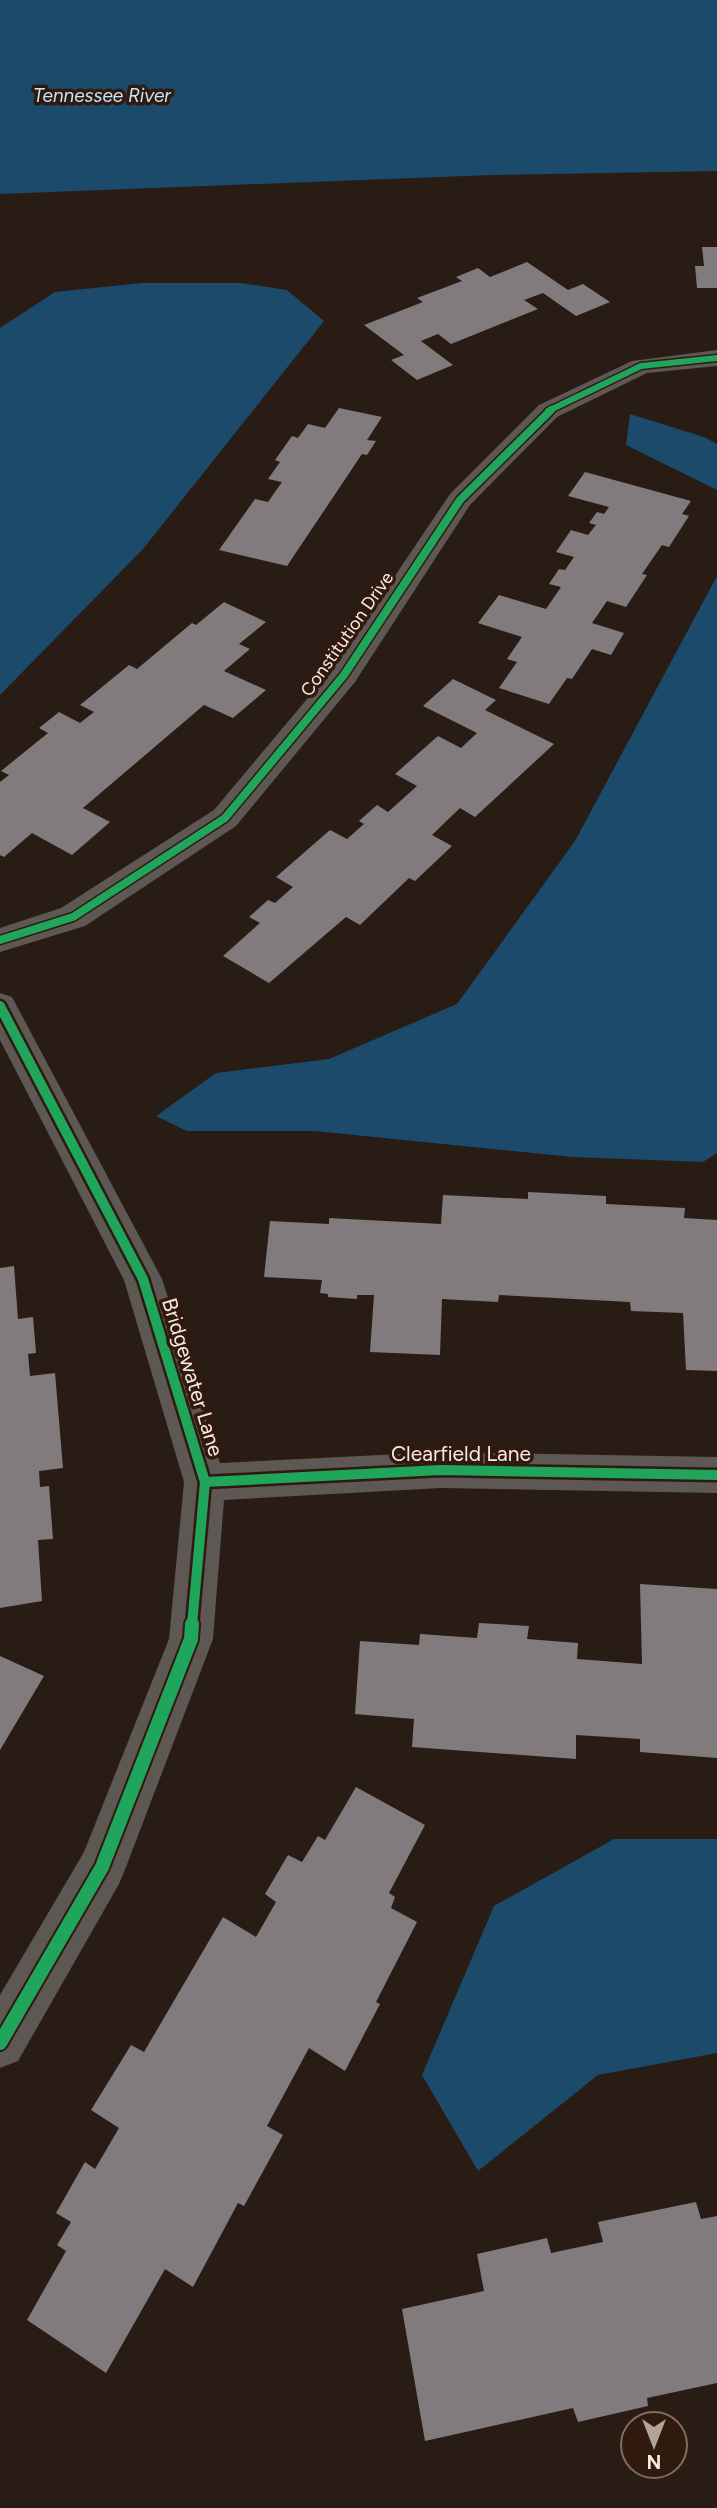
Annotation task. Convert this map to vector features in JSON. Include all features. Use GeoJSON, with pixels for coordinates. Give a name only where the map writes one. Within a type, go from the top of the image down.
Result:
{"type":"FeatureCollection","features":[{"type":"Feature","properties":{"kind":"street","name":"Constitution Drive"},"geometry":{"type":"LineString","coordinates":[[0,940],[73,917],[225,818],[344,675],[460,499],[548,411],[641,366],[717,358]]}},
{"type":"Feature","properties":{"kind":"street","name":"Bridgewater Lane"},"geometry":{"type":"LineString","coordinates":[[0,1006],[143,1279],[205,1482],[191,1639],[102,1867],[0,2043]]}},
{"type":"Feature","properties":{"kind":"street","name":"Clearfield Lane"},"geometry":{"type":"LineString","coordinates":[[205,1482],[441,1470],[717,1475]]}},
{"type":"Feature","properties":{"kind":"water","name":"Tennessee River"},"geometry":{"type":"Polygon","coordinates":[[[0,0],[717,0],[717,171],[492,175],[0,194],[0,0]]]}},
{"type":"Feature","properties":{"kind":"water"},"geometry":{"type":"Polygon","coordinates":[[[142,283],[240,283],[287,290],[324,321],[143,549],[0,695],[0,328],[55,292],[142,283]]]}},
{"type":"Feature","properties":{"kind":"water"},"geometry":{"type":"Polygon","coordinates":[[[630,414],[704,437],[717,444],[717,490],[626,445],[630,414]]]}},
{"type":"Feature","properties":{"kind":"water"},"geometry":{"type":"Polygon","coordinates":[[[717,576],[717,1153],[703,1162],[573,1157],[315,1131],[187,1131],[156,1116],[216,1073],[329,1059],[457,1004],[575,841],[717,576]]]}},
{"type":"Feature","properties":{"kind":"water"},"geometry":{"type":"Polygon","coordinates":[[[614,1839],[717,1839],[717,2053],[598,2075],[478,2171],[422,2075],[494,1906],[614,1839]]]}},
{"type":"Feature","properties":{"kind":"building"},"geometry":{"type":"Polygon","coordinates":[[[702,247],[717,247],[717,288],[697,288],[695,266],[704,266],[702,247]]]}},
{"type":"Feature","properties":{"kind":"building"},"geometry":{"type":"Polygon","coordinates":[[[527,262],[568,290],[583,284],[610,302],[576,316],[543,293],[524,300],[538,309],[451,344],[438,334],[421,341],[453,365],[417,380],[391,360],[404,355],[364,325],[423,302],[417,298],[462,281],[456,277],[478,268],[490,277],[527,262]]]}},
{"type":"Feature","properties":{"kind":"building"},"geometry":{"type":"Polygon","coordinates":[[[339,408],[382,417],[367,440],[376,441],[367,455],[362,454],[287,566],[219,550],[255,499],[268,502],[282,482],[268,479],[280,462],[275,460],[292,436],[298,438],[308,424],[325,428],[339,408]]]}},
{"type":"Feature","properties":{"kind":"building"},"geometry":{"type":"Polygon","coordinates":[[[585,472],[691,501],[682,514],[689,516],[669,547],[662,545],[642,574],[647,575],[626,607],[607,601],[592,623],[624,633],[611,655],[592,649],[572,679],[567,678],[549,704],[499,688],[517,662],[507,659],[522,637],[478,623],[499,595],[546,609],[561,587],[549,584],[559,569],[565,570],[574,557],[556,552],[571,530],[588,535],[596,525],[589,523],[597,512],[604,514],[609,507],[568,496],[585,472]]]}},
{"type":"Feature","properties":{"kind":"building"},"geometry":{"type":"Polygon","coordinates":[[[224,602],[266,622],[239,644],[250,649],[224,671],[266,690],[233,718],[204,705],[83,808],[110,822],[72,855],[32,833],[4,857],[0,855],[0,782],[9,775],[1,771],[48,733],[39,728],[59,712],[80,723],[94,712],[80,705],[129,665],[137,669],[192,623],[196,625],[224,602]]]}},
{"type":"Feature","properties":{"kind":"building"},"geometry":{"type":"Polygon","coordinates":[[[453,679],[496,700],[485,710],[554,744],[475,817],[460,808],[432,835],[452,846],[415,881],[409,878],[360,925],[346,917],[269,983],[223,956],[260,923],[249,917],[268,900],[275,903],[293,887],[276,877],[330,830],[347,839],[364,824],[359,821],[377,805],[388,812],[417,786],[395,774],[438,736],[461,748],[477,733],[423,706],[453,679]]]}},
{"type":"Feature","properties":{"kind":"building"},"geometry":{"type":"Polygon","coordinates":[[[528,1192],[606,1196],[606,1204],[685,1208],[684,1218],[717,1220],[717,1371],[686,1370],[683,1313],[631,1311],[630,1302],[499,1295],[498,1302],[442,1299],[440,1355],[370,1352],[374,1295],[357,1295],[357,1299],[328,1297],[328,1294],[320,1293],[322,1280],[264,1277],[270,1221],[329,1224],[329,1218],[441,1224],[443,1195],[528,1199],[528,1192]]]}},
{"type":"Feature","properties":{"kind":"building"},"geometry":{"type":"Polygon","coordinates":[[[14,1266],[18,1319],[33,1317],[36,1353],[28,1354],[30,1376],[55,1373],[63,1468],[39,1471],[40,1487],[49,1486],[53,1539],[38,1540],[42,1601],[0,1608],[0,1268],[14,1266]]]}},
{"type":"Feature","properties":{"kind":"building"},"geometry":{"type":"Polygon","coordinates":[[[640,1584],[717,1589],[717,1758],[640,1752],[640,1739],[576,1735],[576,1759],[412,1747],[414,1719],[355,1714],[360,1641],[419,1645],[420,1634],[477,1638],[479,1623],[529,1626],[527,1639],[578,1643],[577,1659],[642,1664],[640,1584]]]}},
{"type":"Feature","properties":{"kind":"building"},"geometry":{"type":"Polygon","coordinates":[[[0,1656],[44,1676],[0,1750],[0,1656]]]}},
{"type":"Feature","properties":{"kind":"building"},"geometry":{"type":"Polygon","coordinates":[[[356,1787],[425,1825],[389,1893],[395,1897],[391,1908],[417,1922],[376,2002],[380,2004],[345,2071],[309,2048],[267,2126],[283,2135],[244,2206],[238,2203],[193,2287],[165,2269],[106,2373],[27,2320],[66,2251],[57,2245],[71,2222],[56,2213],[85,2162],[95,2169],[119,2128],[91,2110],[131,2045],[144,2052],[223,1917],[256,1937],[276,1902],[265,1894],[288,1855],[302,1862],[318,1836],[325,1840],[356,1787]]]}},
{"type":"Feature","properties":{"kind":"building"},"geometry":{"type":"Polygon","coordinates":[[[696,2202],[701,2219],[717,2216],[717,2383],[647,2398],[648,2406],[619,2410],[619,2413],[578,2422],[573,2408],[425,2441],[402,2309],[484,2291],[477,2254],[547,2238],[551,2253],[603,2242],[598,2222],[696,2202]]]}},
{"type":"Feature","properties":{"kind":"cycle path"},"geometry":{"type":"LineString","coordinates":[[0,940],[73,917],[225,818],[344,675],[460,500],[548,411],[641,366],[717,358]]}},
{"type":"Feature","properties":{"kind":"cycle path"},"geometry":{"type":"LineString","coordinates":[[0,1006],[143,1279],[205,1482],[191,1639],[102,1867],[0,2043]]}},
{"type":"Feature","properties":{"kind":"cycle path"},"geometry":{"type":"LineString","coordinates":[[205,1482],[441,1470],[717,1475]]}}]}
